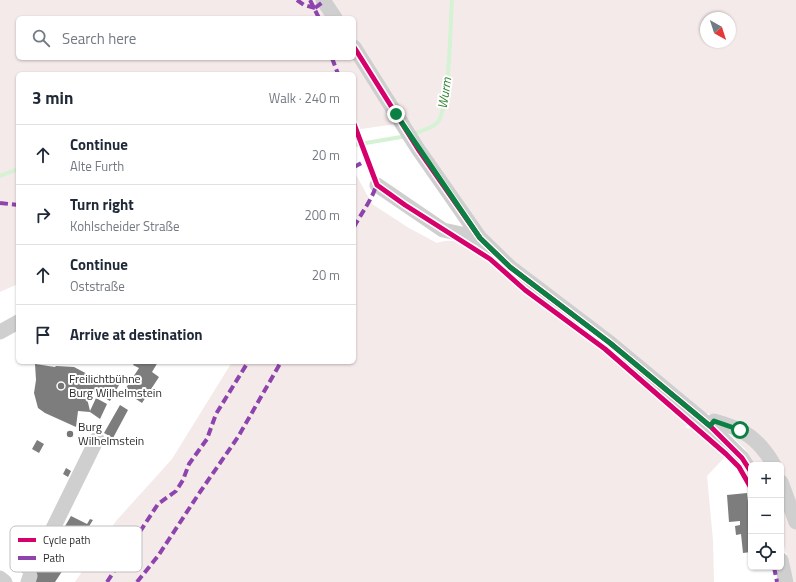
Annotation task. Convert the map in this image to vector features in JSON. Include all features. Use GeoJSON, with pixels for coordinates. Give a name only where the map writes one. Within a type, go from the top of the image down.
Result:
{"type":"FeatureCollection","features":[{"type":"Feature","properties":{"kind":"street"},"geometry":{"type":"LineString","coordinates":[[323,0],[334,16]]}},
{"type":"Feature","properties":{"kind":"street"},"geometry":{"type":"LineString","coordinates":[[356,50],[418,149],[480,238],[510,267],[610,343],[710,426],[742,458],[748,467]]}},
{"type":"Feature","properties":{"kind":"street"},"geometry":{"type":"LineString","coordinates":[[377,185],[443,230],[480,238]]}},
{"type":"Feature","properties":{"kind":"street"},"geometry":{"type":"LineString","coordinates":[[0,332],[16,323]]}},
{"type":"Feature","properties":{"kind":"street"},"geometry":{"type":"LineString","coordinates":[[710,426],[714,421],[731,425],[750,435],[766,452],[772,462]]}},
{"type":"Feature","properties":{"kind":"street"},"geometry":{"type":"LineString","coordinates":[[55,526],[97,440]]}},
{"type":"Feature","properties":{"kind":"street"},"geometry":{"type":"LineString","coordinates":[[784,490],[796,522]]}},
{"type":"Feature","properties":{"kind":"street"},"geometry":{"type":"LineString","coordinates":[[783,570],[786,582]]}},
{"type":"Feature","properties":{"kind":"street"},"geometry":{"type":"LineString","coordinates":[[0,578],[4,582]]}},
{"type":"Feature","properties":{"kind":"shaded area"},"geometry":{"type":"Polygon","coordinates":[[[0,0],[796,0],[796,582],[794,582],[784,545],[784,462],[753,462],[745,449],[708,413],[685,427],[700,432],[725,457],[707,476],[713,540],[714,582],[75,582],[82,572],[142,572],[142,526],[113,526],[172,459],[231,364],[356,364],[356,175],[372,204],[409,228],[437,243],[443,241],[479,243],[486,241],[410,122],[356,130],[356,72],[16,72],[16,285],[0,292],[0,0]]]}},
{"type":"Feature","properties":{"kind":"building"},"geometry":{"type":"Polygon","coordinates":[[[35,364],[55,367],[74,367],[95,378],[98,374],[119,385],[110,401],[89,389],[86,394],[90,411],[96,398],[107,404],[100,419],[90,412],[78,411],[76,427],[45,413],[38,408],[34,393],[36,380],[35,364]]]}},
{"type":"Feature","properties":{"kind":"building"},"geometry":{"type":"Polygon","coordinates":[[[157,364],[152,372],[159,377],[142,403],[124,391],[139,368],[133,365],[157,364]]]}},
{"type":"Feature","properties":{"kind":"building"},"geometry":{"type":"Polygon","coordinates":[[[120,405],[128,410],[113,438],[104,433],[120,405]]]}},
{"type":"Feature","properties":{"kind":"building"},"geometry":{"type":"Polygon","coordinates":[[[37,440],[44,444],[39,453],[32,449],[37,440]]]}},
{"type":"Feature","properties":{"kind":"building"},"geometry":{"type":"Polygon","coordinates":[[[66,468],[71,471],[68,477],[63,474],[66,468]]]}},
{"type":"Feature","properties":{"kind":"building"},"geometry":{"type":"Polygon","coordinates":[[[747,493],[748,552],[743,553],[741,534],[736,535],[735,526],[740,525],[740,521],[729,522],[727,495],[747,493]]]}},
{"type":"Feature","properties":{"kind":"building"},"geometry":{"type":"Polygon","coordinates":[[[71,516],[87,524],[90,519],[93,520],[89,526],[65,526],[71,516]]]}},
{"type":"Feature","properties":{"kind":"building"},"geometry":{"type":"Polygon","coordinates":[[[25,572],[62,572],[55,582],[34,582],[24,574],[25,572]]]}},
{"type":"Feature","properties":{"kind":"waterway","name":"Wurm"},"geometry":{"type":"LineString","coordinates":[[413,134],[436,124],[442,113],[447,82],[452,0]]}},
{"type":"Feature","properties":{"kind":"waterway","name":"Wurm"},"geometry":{"type":"LineString","coordinates":[[356,145],[407,136]]}},
{"type":"Feature","properties":{"kind":"waterway","name":"Wurm"},"geometry":{"type":"LineString","coordinates":[[0,176],[16,170]]}},
{"type":"Feature","properties":{"kind":"marked path"},"geometry":{"type":"LineString","coordinates":[[297,0],[304,5],[315,8]]}},
{"type":"Feature","properties":{"kind":"marked path"},"geometry":{"type":"LineString","coordinates":[[310,0],[318,16]]}},
{"type":"Feature","properties":{"kind":"marked path"},"geometry":{"type":"LineString","coordinates":[[315,8],[324,1]]}},
{"type":"Feature","properties":{"kind":"marked path"},"geometry":{"type":"LineString","coordinates":[[333,60],[337,72]]}},
{"type":"Feature","properties":{"kind":"marked path"},"geometry":{"type":"LineString","coordinates":[[356,166],[367,160]]}},
{"type":"Feature","properties":{"kind":"marked path"},"geometry":{"type":"LineString","coordinates":[[356,224],[374,192],[376,183]]}},
{"type":"Feature","properties":{"kind":"marked path"},"geometry":{"type":"LineString","coordinates":[[0,203],[16,205]]}},
{"type":"Feature","properties":{"kind":"marked path"},"geometry":{"type":"LineString","coordinates":[[142,528],[158,504],[176,491],[183,480],[189,464],[207,439],[216,414],[247,364]]}},
{"type":"Feature","properties":{"kind":"marked path"},"geometry":{"type":"LineString","coordinates":[[137,582],[158,556],[238,437],[280,364]]}},
{"type":"Feature","properties":{"kind":"marked path"},"geometry":{"type":"LineString","coordinates":[[775,570],[777,582]]}},
{"type":"Feature","properties":{"kind":"marked path"},"geometry":{"type":"LineString","coordinates":[[107,582],[114,572]]}},
{"type":"Feature","properties":{"kind":"cycle path"},"geometry":{"type":"LineString","coordinates":[[356,50],[418,149],[480,238],[510,267],[610,343],[710,426],[742,458],[748,467]]}},
{"type":"Feature","properties":{"kind":"cycle path"},"geometry":{"type":"LineString","coordinates":[[356,129],[377,185],[405,205],[490,259],[525,290],[605,349],[726,454],[739,467],[748,483]]}},
{"type":"Feature","properties":{"kind":"place","name":"Freilichtbühne Burg Wilhelmstein"},"geometry":{"type":"Point","coordinates":[61,386]}},
{"type":"Feature","properties":{"kind":"place","name":"Burg Wilhelmstein"},"geometry":{"type":"Point","coordinates":[70,434]}},
{"type":"Feature","properties":{"kind":"route"},"geometry":{"type":"LineString","coordinates":[[396,114],[418,149],[480,238],[510,267],[610,343],[710,426],[714,421],[731,425],[740,430]]}}]}
